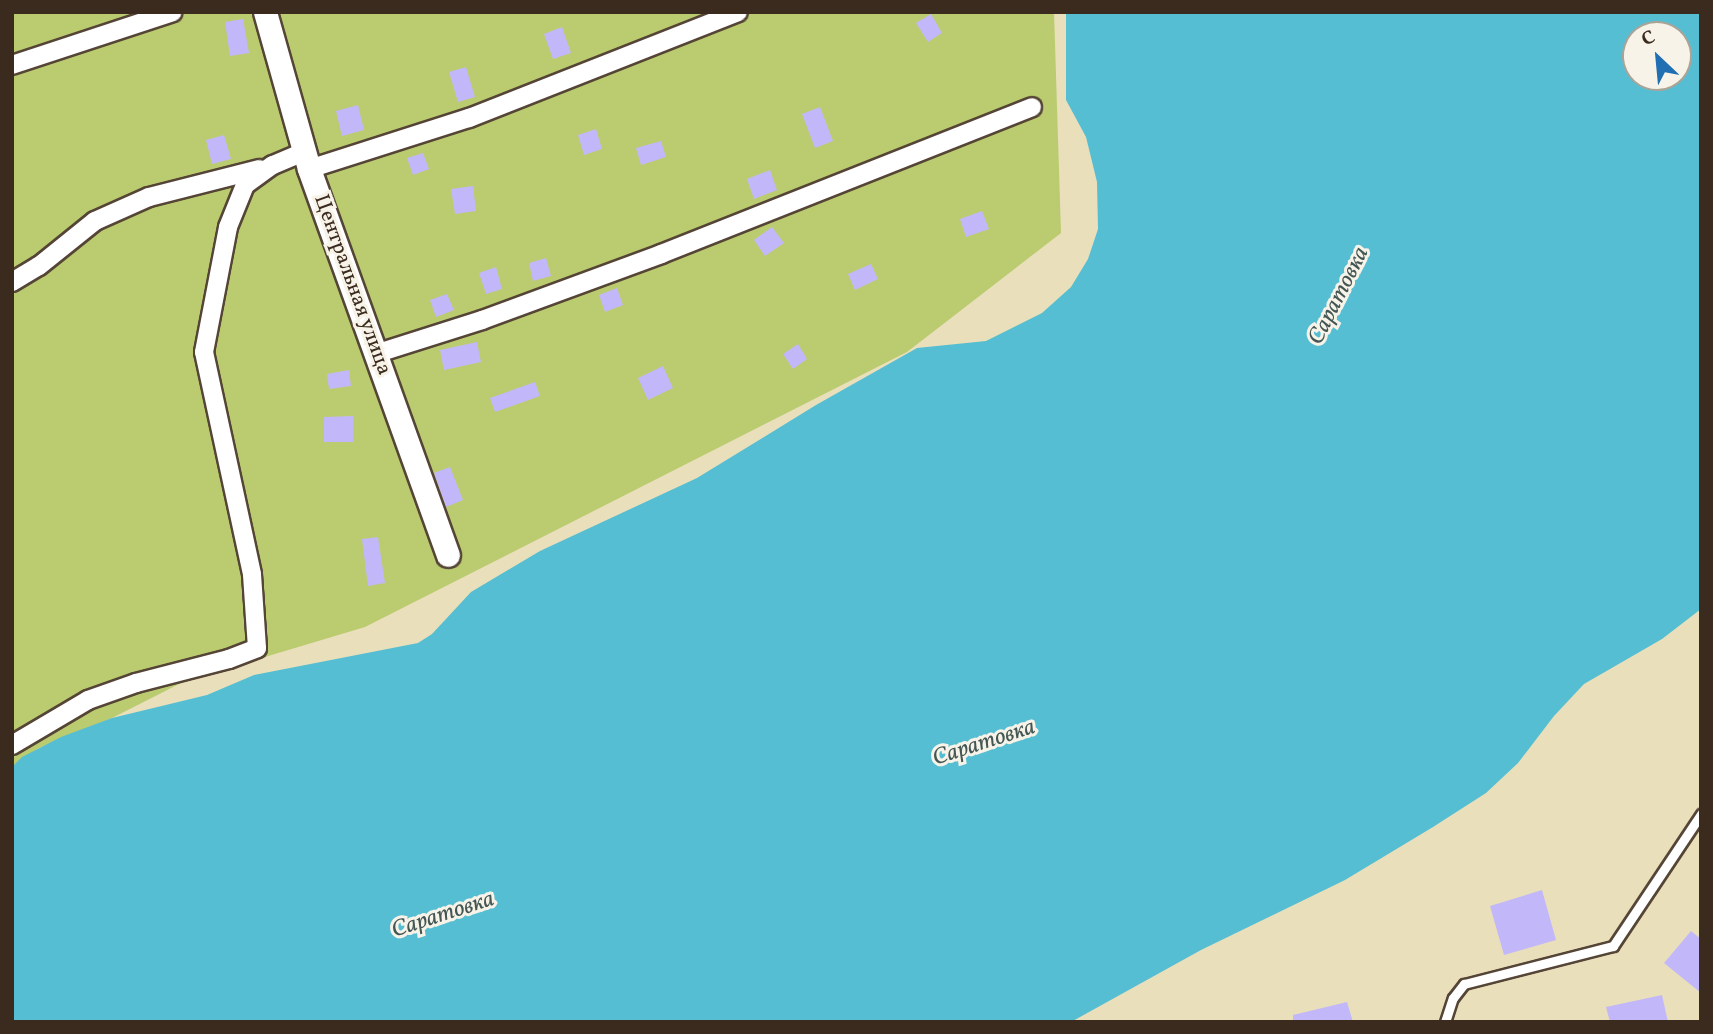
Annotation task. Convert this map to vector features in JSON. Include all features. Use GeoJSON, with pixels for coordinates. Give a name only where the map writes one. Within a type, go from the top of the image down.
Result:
{"type":"FeatureCollection","features":[{"type":"Feature","properties":{"kind":"street"},"geometry":{"type":"LineString","coordinates":[[12,65],[173,12]]}},
{"type":"Feature","properties":{"kind":"street","name":"Центральная улица"},"geometry":{"type":"LineString","coordinates":[[265,12],[307,160],[448,555]]}},
{"type":"Feature","properties":{"kind":"street"},"geometry":{"type":"LineString","coordinates":[[12,282],[39,266],[95,221],[149,197],[469,118],[738,12]]}},
{"type":"Feature","properties":{"kind":"street"},"geometry":{"type":"LineString","coordinates":[[378,353],[482,320],[661,254],[1032,107]]}},
{"type":"Feature","properties":{"kind":"street"},"geometry":{"type":"LineString","coordinates":[[12,745],[88,700],[136,683],[229,659],[257,648],[252,574],[204,352],[228,227],[245,185],[273,165]]}},
{"type":"Feature","properties":{"kind":"lane"},"geometry":{"type":"LineString","coordinates":[[1445,1022],[1453,998],[1464,984],[1613,946],[1701,814]]}},
{"type":"Feature","properties":{"kind":"green space"},"geometry":{"type":"Polygon","coordinates":[[[12,12],[1054,12],[1061,233],[907,352],[365,627],[185,681],[112,718],[39,748],[12,767],[12,12]]]}},
{"type":"Feature","properties":{"kind":"water","name":"Саратовка"},"geometry":{"type":"Polygon","coordinates":[[[1066,12],[1701,12],[1701,609],[1662,639],[1584,684],[1554,716],[1518,763],[1486,793],[1345,880],[1201,950],[1071,1022],[12,1022],[12,767],[22,757],[61,737],[112,718],[207,695],[254,675],[418,643],[432,634],[471,592],[540,551],[697,478],[816,405],[917,348],[986,341],[1042,313],[1071,287],[1088,259],[1098,229],[1097,182],[1086,137],[1066,100],[1066,12]]]}},
{"type":"Feature","properties":{"kind":"building"},"geometry":{"type":"Polygon","coordinates":[[[931,14],[942,33],[928,42],[916,23],[931,14]]]}},
{"type":"Feature","properties":{"kind":"building"},"geometry":{"type":"Polygon","coordinates":[[[243,19],[249,53],[230,56],[225,22],[243,19]]]}},
{"type":"Feature","properties":{"kind":"building"},"geometry":{"type":"Polygon","coordinates":[[[562,27],[571,53],[553,59],[544,34],[562,27]]]}},
{"type":"Feature","properties":{"kind":"building"},"geometry":{"type":"Polygon","coordinates":[[[466,67],[475,97],[458,102],[449,72],[466,67]]]}},
{"type":"Feature","properties":{"kind":"building"},"geometry":{"type":"Polygon","coordinates":[[[358,105],[364,130],[342,136],[336,111],[358,105]]]}},
{"type":"Feature","properties":{"kind":"building"},"geometry":{"type":"Polygon","coordinates":[[[820,107],[833,141],[815,148],[802,114],[820,107]]]}},
{"type":"Feature","properties":{"kind":"building"},"geometry":{"type":"Polygon","coordinates":[[[596,129],[602,149],[584,155],[578,135],[596,129]]]}},
{"type":"Feature","properties":{"kind":"building"},"geometry":{"type":"Polygon","coordinates":[[[224,135],[231,159],[212,164],[206,140],[224,135]]]}},
{"type":"Feature","properties":{"kind":"building"},"geometry":{"type":"Polygon","coordinates":[[[661,141],[666,157],[641,165],[636,148],[661,141]]]}},
{"type":"Feature","properties":{"kind":"building"},"geometry":{"type":"Polygon","coordinates":[[[423,153],[429,169],[413,175],[407,158],[423,153]]]}},
{"type":"Feature","properties":{"kind":"building"},"geometry":{"type":"Polygon","coordinates":[[[770,170],[777,190],[754,199],[747,179],[770,170]]]}},
{"type":"Feature","properties":{"kind":"building"},"geometry":{"type":"Polygon","coordinates":[[[473,186],[476,211],[455,214],[451,189],[473,186]]]}},
{"type":"Feature","properties":{"kind":"building"},"geometry":{"type":"Polygon","coordinates":[[[982,211],[989,229],[966,237],[960,219],[982,211]]]}},
{"type":"Feature","properties":{"kind":"building"},"geometry":{"type":"Polygon","coordinates":[[[772,227],[784,243],[765,256],[754,240],[772,227]]]}},
{"type":"Feature","properties":{"kind":"building"},"geometry":{"type":"Polygon","coordinates":[[[546,258],[551,276],[533,281],[529,263],[546,258]]]}},
{"type":"Feature","properties":{"kind":"building"},"geometry":{"type":"Polygon","coordinates":[[[871,264],[878,279],[855,290],[848,274],[871,264]]]}},
{"type":"Feature","properties":{"kind":"building"},"geometry":{"type":"Polygon","coordinates":[[[496,267],[502,289],[486,294],[479,273],[496,267]]]}},
{"type":"Feature","properties":{"kind":"building"},"geometry":{"type":"Polygon","coordinates":[[[617,288],[623,305],[605,312],[599,295],[617,288]]]}},
{"type":"Feature","properties":{"kind":"building"},"geometry":{"type":"Polygon","coordinates":[[[447,294],[454,310],[436,317],[430,300],[447,294]]]}},
{"type":"Feature","properties":{"kind":"building"},"geometry":{"type":"Polygon","coordinates":[[[477,342],[481,362],[444,370],[440,350],[477,342]]]}},
{"type":"Feature","properties":{"kind":"building"},"geometry":{"type":"Polygon","coordinates":[[[798,344],[807,359],[793,369],[783,354],[798,344]]]}},
{"type":"Feature","properties":{"kind":"building"},"geometry":{"type":"Polygon","coordinates":[[[663,366],[673,388],[648,400],[638,378],[663,366]]]}},
{"type":"Feature","properties":{"kind":"building"},"geometry":{"type":"Polygon","coordinates":[[[349,370],[351,386],[329,389],[327,374],[349,370]]]}},
{"type":"Feature","properties":{"kind":"building"},"geometry":{"type":"Polygon","coordinates":[[[535,382],[540,396],[495,412],[490,398],[535,382]]]}},
{"type":"Feature","properties":{"kind":"building"},"geometry":{"type":"Polygon","coordinates":[[[353,416],[353,442],[324,442],[324,417],[353,416]]]}},
{"type":"Feature","properties":{"kind":"building"},"geometry":{"type":"Polygon","coordinates":[[[450,467],[463,500],[446,507],[434,473],[450,467]]]}},
{"type":"Feature","properties":{"kind":"building"},"geometry":{"type":"Polygon","coordinates":[[[378,537],[385,583],[368,586],[362,539],[378,537]]]}},
{"type":"Feature","properties":{"kind":"building"},"geometry":{"type":"Polygon","coordinates":[[[1542,890],[1556,940],[1504,955],[1490,906],[1542,890]]]}},
{"type":"Feature","properties":{"kind":"building"},"geometry":{"type":"Polygon","coordinates":[[[1691,931],[1701,939],[1701,993],[1664,963],[1691,931]]]}},
{"type":"Feature","properties":{"kind":"building"},"geometry":{"type":"Polygon","coordinates":[[[1662,995],[1668,1022],[1610,1022],[1606,1007],[1662,995]]]}},
{"type":"Feature","properties":{"kind":"building"},"geometry":{"type":"Polygon","coordinates":[[[1347,1002],[1353,1022],[1293,1022],[1293,1015],[1347,1002]]]}}]}
